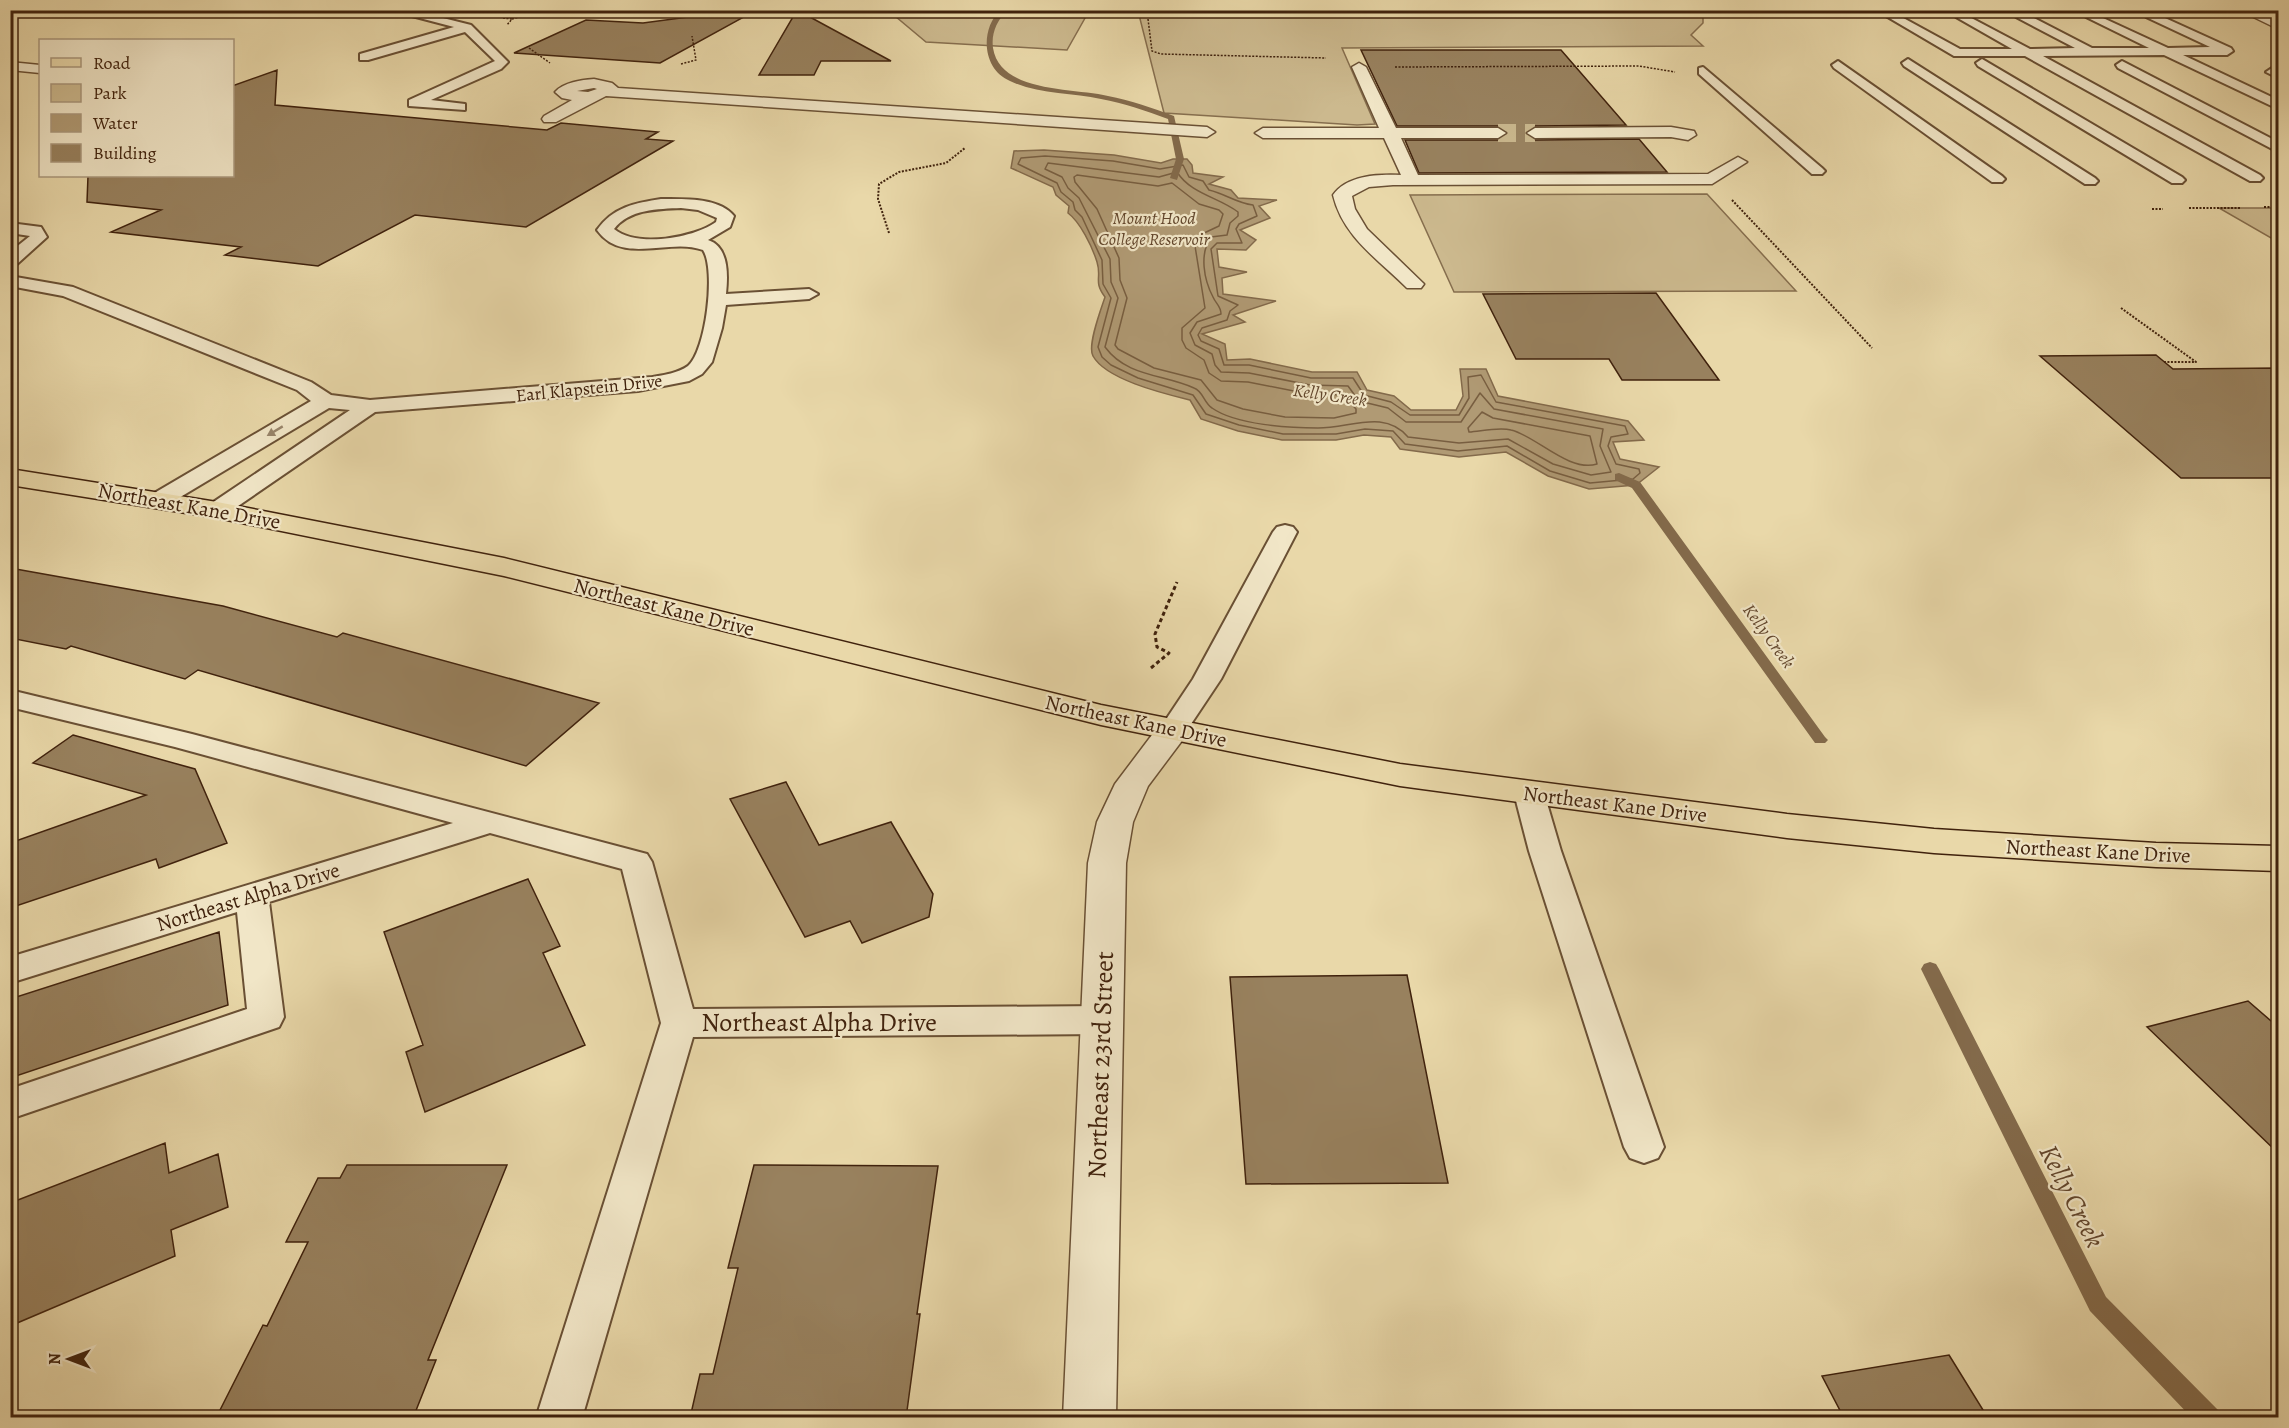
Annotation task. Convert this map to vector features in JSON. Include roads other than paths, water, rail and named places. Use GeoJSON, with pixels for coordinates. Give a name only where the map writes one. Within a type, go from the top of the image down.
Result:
{"type":"FeatureCollection","features":[{"type":"Feature","properties":{"kind":"main road","name":"Northeast Kane Drive"},"geometry":{"type":"LineString","coordinates":[[10,477],[217,510],[504,567],[1101,715],[1400,775],[1786,826],[1934,841],[2156,855],[2278,859]]}},
{"type":"Feature","properties":{"kind":"street"},"geometry":{"type":"LineString","coordinates":[[2245,10],[2278,25]]}},
{"type":"Feature","properties":{"kind":"street"},"geometry":{"type":"LineString","coordinates":[[10,66],[39,69]]}},
{"type":"Feature","properties":{"kind":"street"},"geometry":{"type":"LineString","coordinates":[[1359,67],[1412,180]]}},
{"type":"Feature","properties":{"kind":"street"},"geometry":{"type":"LineString","coordinates":[[589,97],[567,95],[563,92],[571,87],[591,84],[610,87],[608,92]]}},
{"type":"Feature","properties":{"kind":"street"},"geometry":{"type":"LineString","coordinates":[[550,119],[589,97],[608,92],[1207,132]]}},
{"type":"Feature","properties":{"kind":"street"},"geometry":{"type":"LineString","coordinates":[[1535,133],[1671,132],[1688,135]]}},
{"type":"Feature","properties":{"kind":"street"},"geometry":{"type":"LineString","coordinates":[[1263,133],[1498,133]]}},
{"type":"Feature","properties":{"kind":"street"},"geometry":{"type":"LineString","coordinates":[[1414,284],[1370,244],[1349,219],[1342,195],[1351,186],[1368,182],[1412,180],[1712,179],[1738,162]]}},
{"type":"Feature","properties":{"kind":"street","name":"Northeast 23rd Street"},"geometry":{"type":"LineString","coordinates":[[1089,1418],[1107,863],[1115,822],[1132,784],[1173,730]]}},
{"type":"Feature","properties":{"kind":"lane"},"geometry":{"type":"LineString","coordinates":[[394,10],[467,27],[502,62],[414,103],[460,107]]}},
{"type":"Feature","properties":{"kind":"lane"},"geometry":{"type":"LineString","coordinates":[[1960,15],[2255,178]]}},
{"type":"Feature","properties":{"kind":"lane"},"geometry":{"type":"LineString","coordinates":[[2020,15],[2092,53]]}},
{"type":"Feature","properties":{"kind":"lane"},"geometry":{"type":"LineString","coordinates":[[2090,15],[2278,105]]}},
{"type":"Feature","properties":{"kind":"lane"},"geometry":{"type":"LineString","coordinates":[[1892,16],[1953,52],[2227,51],[2150,15]]}},
{"type":"Feature","properties":{"kind":"lane"},"geometry":{"type":"LineString","coordinates":[[364,57],[467,27]]}},
{"type":"Feature","properties":{"kind":"lane"},"geometry":{"type":"LineString","coordinates":[[1908,63],[2090,181]]}},
{"type":"Feature","properties":{"kind":"lane"},"geometry":{"type":"LineString","coordinates":[[1982,63],[2176,180]]}},
{"type":"Feature","properties":{"kind":"lane"},"geometry":{"type":"LineString","coordinates":[[1838,65],[1997,179]]}},
{"type":"Feature","properties":{"kind":"lane"},"geometry":{"type":"LineString","coordinates":[[2122,65],[2278,148]]}},
{"type":"Feature","properties":{"kind":"lane"},"geometry":{"type":"LineString","coordinates":[[1703,71],[1817,171]]}},
{"type":"Feature","properties":{"kind":"lane"},"geometry":{"type":"LineString","coordinates":[[660,204],[704,205],[726,216],[724,224],[719,228],[695,239],[648,244],[626,242],[611,237],[605,230],[608,222],[620,214],[660,204]]}},
{"type":"Feature","properties":{"kind":"lane"},"geometry":{"type":"LineString","coordinates":[[10,228],[34,231],[39,237],[10,261]]}},
{"type":"Feature","properties":{"kind":"lane","name":"Earl Klapstein Drive"},"geometry":{"type":"LineString","coordinates":[[10,281],[67,291],[304,386],[325,401],[370,406],[583,391],[663,382],[696,370],[709,348],[717,300],[718,261],[712,247],[695,239]]}},
{"type":"Feature","properties":{"kind":"lane"},"geometry":{"type":"LineString","coordinates":[[717,300],[809,294]]}},
{"type":"Feature","properties":{"kind":"lane"},"geometry":{"type":"LineString","coordinates":[[159,500],[325,401]]}},
{"type":"Feature","properties":{"kind":"lane"},"geometry":{"type":"LineString","coordinates":[[217,510],[370,406]]}},
{"type":"Feature","properties":{"kind":"lane"},"geometry":{"type":"LineString","coordinates":[[1173,730],[1207,680],[1285,532]]}},
{"type":"Feature","properties":{"kind":"lane","name":"Northeast Alpha Drive"},"geometry":{"type":"LineString","coordinates":[[10,698],[182,740],[485,824],[636,862],[679,1023],[1102,1020]]}},
{"type":"Feature","properties":{"kind":"lane"},"geometry":{"type":"LineString","coordinates":[[1529,793],[1545,851],[1644,1147]]}},
{"type":"Feature","properties":{"kind":"lane","name":"Northeast Alpha Drive"},"geometry":{"type":"LineString","coordinates":[[10,970],[485,824]]}},
{"type":"Feature","properties":{"kind":"lane"},"geometry":{"type":"LineString","coordinates":[[10,1104],[266,1017],[252,896]]}},
{"type":"Feature","properties":{"kind":"lane"},"geometry":{"type":"LineString","coordinates":[[560,1418],[679,1023]]}},
{"type":"Feature","properties":{"kind":"water","name":"Mount Hood College Reservoir"},"geometry":{"type":"Polygon","coordinates":[[[1044,150],[1114,155],[1161,163],[1173,159],[1187,159],[1192,165],[1193,173],[1223,177],[1209,184],[1231,190],[1238,198],[1277,200],[1259,206],[1270,218],[1240,230],[1256,240],[1246,250],[1217,249],[1219,267],[1247,272],[1222,278],[1223,294],[1276,301],[1233,315],[1245,322],[1202,334],[1225,344],[1227,360],[1250,359],[1312,372],[1357,372],[1367,390],[1394,396],[1411,410],[1456,410],[1463,396],[1460,369],[1486,369],[1498,396],[1628,421],[1644,440],[1613,442],[1620,459],[1659,467],[1636,485],[1589,489],[1548,476],[1506,452],[1459,457],[1400,449],[1391,437],[1364,435],[1336,440],[1282,440],[1238,431],[1201,419],[1190,400],[1152,390],[1123,379],[1100,365],[1093,356],[1092,344],[1095,327],[1105,297],[1099,287],[1097,262],[1085,235],[1068,213],[1069,206],[1056,195],[1053,187],[1011,168],[1014,151],[1044,150]]]}},
{"type":"Feature","properties":{"kind":"waterway","name":"Kelly Creek"},"geometry":{"type":"LineString","coordinates":[[1004,10],[992,26],[990,37],[992,58],[1004,75],[1012,80],[1035,86],[1120,101],[1171,118],[1180,159],[1174,178]]}},
{"type":"Feature","properties":{"kind":"waterway","name":"Kelly Creek"},"geometry":{"type":"LineString","coordinates":[[1619,477],[1636,485],[1820,740]]}},
{"type":"Feature","properties":{"kind":"waterway","name":"Kelly Creek"},"geometry":{"type":"LineString","coordinates":[[1930,969],[2098,1304],[2209,1418]]}},
{"type":"Feature","properties":{"kind":"tunnel"},"geometry":{"type":"LineString","coordinates":[[1498,133],[1535,133]]}}]}
